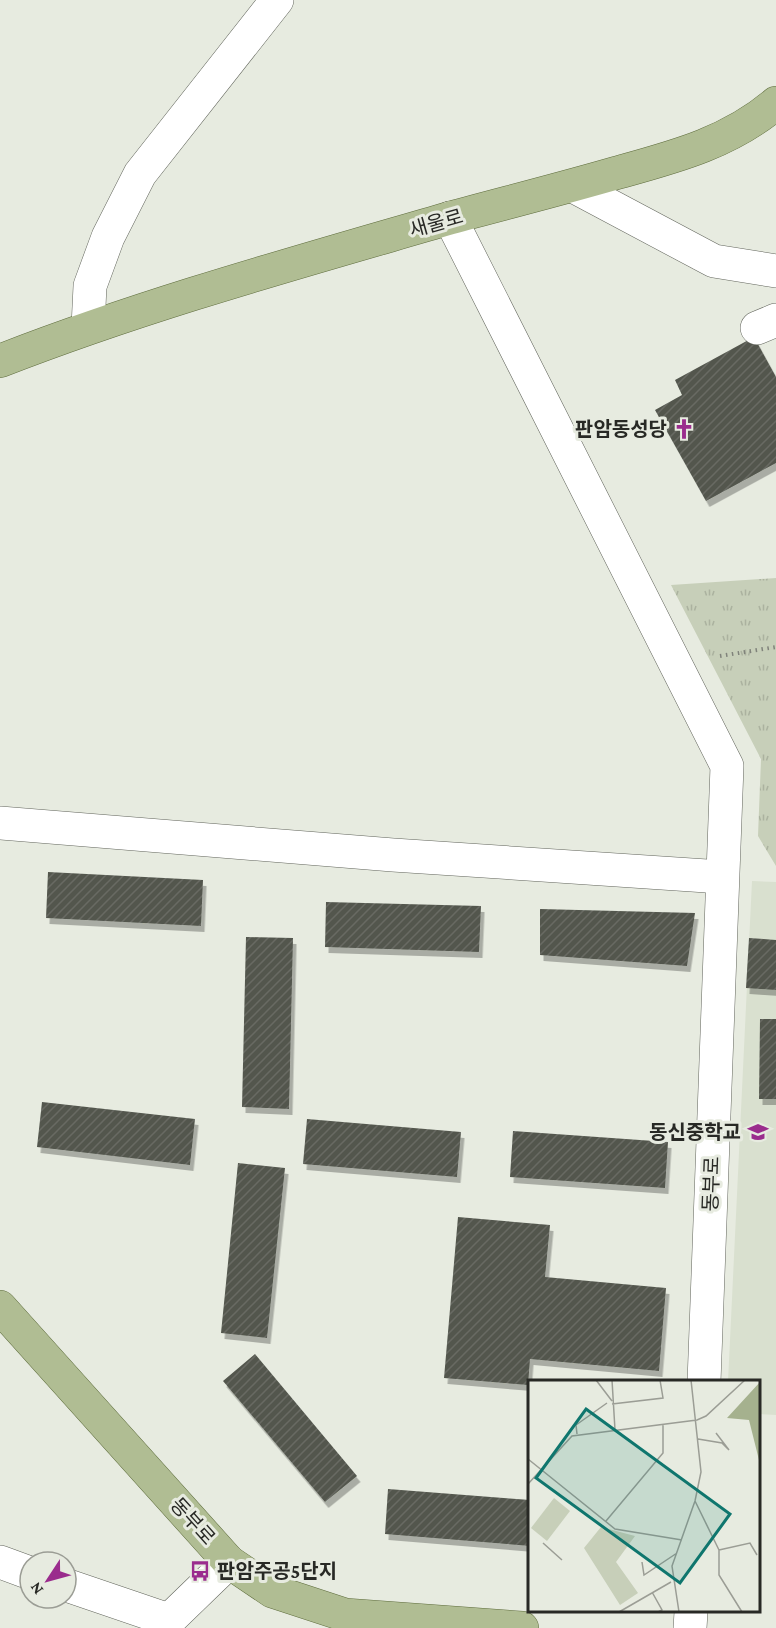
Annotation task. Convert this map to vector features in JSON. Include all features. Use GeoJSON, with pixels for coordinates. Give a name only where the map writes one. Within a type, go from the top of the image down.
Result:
{"type":"FeatureCollection","features":[{"type":"Feature","properties":{"kind":"main road","name":"새울로"},"geometry":{"type":"LineString","coordinates":[[0,361],[88,327],[450,218],[698,150],[760,116],[776,103]]}},
{"type":"Feature","properties":{"kind":"main road","name":"동부로"},"geometry":{"type":"LineString","coordinates":[[0,1307],[229,1562],[272,1591],[345,1615],[522,1628]]}},
{"type":"Feature","properties":{"kind":"street"},"geometry":{"type":"LineString","coordinates":[[88,327],[90,286],[108,237],[140,174],[277,0]]}},
{"type":"Feature","properties":{"kind":"street"},"geometry":{"type":"LineString","coordinates":[[573,186],[714,261],[776,271]]}},
{"type":"Feature","properties":{"kind":"street","name":"동부로"},"geometry":{"type":"LineString","coordinates":[[450,218],[727,766],[704,1380]]}},
{"type":"Feature","properties":{"kind":"street"},"geometry":{"type":"LineString","coordinates":[[0,823],[405,856],[722,877]]}},
{"type":"Feature","properties":{"kind":"street"},"geometry":{"type":"LineString","coordinates":[[0,1562],[18,1569]]}},
{"type":"Feature","properties":{"kind":"street"},"geometry":{"type":"LineString","coordinates":[[78,1589],[169,1620],[229,1562]]}},
{"type":"Feature","properties":{"kind":"street"},"geometry":{"type":"LineString","coordinates":[[690,1628],[691,1613]]}},
{"type":"Feature","properties":{"kind":"path"},"geometry":{"type":"LineString","coordinates":[[720,656],[776,647]]}},
{"type":"Feature","properties":{"kind":"shaded area","name":"동신중학교"},"geometry":{"type":"Polygon","coordinates":[[[752,881],[776,882],[776,1415],[761,1414],[761,1380],[728,1380],[752,881]]]}},
{"type":"Feature","properties":{"kind":"green space"},"geometry":{"type":"Polygon","coordinates":[[[776,578],[776,866],[758,836],[761,759],[671,585],[776,578]]]}},
{"type":"Feature","properties":{"kind":"building"},"geometry":{"type":"Polygon","coordinates":[[[754,337],[776,377],[776,463],[706,501],[655,410],[682,395],[675,380],[754,337]]]}},
{"type":"Feature","properties":{"kind":"building"},"geometry":{"type":"Polygon","coordinates":[[[48,872],[203,880],[201,926],[46,918],[48,872]]]}},
{"type":"Feature","properties":{"kind":"building"},"geometry":{"type":"Polygon","coordinates":[[[326,902],[481,906],[479,952],[325,947],[326,902]]]}},
{"type":"Feature","properties":{"kind":"building"},"geometry":{"type":"Polygon","coordinates":[[[540,909],[695,913],[687,966],[540,955],[540,909]]]}},
{"type":"Feature","properties":{"kind":"building"},"geometry":{"type":"Polygon","coordinates":[[[246,937],[293,938],[289,1109],[242,1107],[246,937]]]}},
{"type":"Feature","properties":{"kind":"building"},"geometry":{"type":"Polygon","coordinates":[[[749,938],[776,940],[776,990],[746,988],[749,938]]]}},
{"type":"Feature","properties":{"kind":"building"},"geometry":{"type":"Polygon","coordinates":[[[760,1019],[776,1019],[776,1099],[759,1099],[760,1019]]]}},
{"type":"Feature","properties":{"kind":"building"},"geometry":{"type":"Polygon","coordinates":[[[42,1102],[195,1119],[190,1165],[37,1147],[42,1102]]]}},
{"type":"Feature","properties":{"kind":"building"},"geometry":{"type":"Polygon","coordinates":[[[307,1119],[461,1132],[457,1177],[303,1164],[307,1119]]]}},
{"type":"Feature","properties":{"kind":"building"},"geometry":{"type":"Polygon","coordinates":[[[513,1131],[668,1142],[665,1188],[510,1177],[513,1131]]]}},
{"type":"Feature","properties":{"kind":"building"},"geometry":{"type":"Polygon","coordinates":[[[238,1163],[285,1168],[267,1338],[221,1333],[238,1163]]]}},
{"type":"Feature","properties":{"kind":"building"},"geometry":{"type":"Polygon","coordinates":[[[458,1217],[550,1225],[545,1277],[666,1288],[659,1371],[530,1359],[528,1385],[444,1378],[458,1217]]]}},
{"type":"Feature","properties":{"kind":"building"},"geometry":{"type":"Polygon","coordinates":[[[255,1354],[357,1476],[325,1502],[223,1381],[255,1354]]]}},
{"type":"Feature","properties":{"kind":"building"},"geometry":{"type":"Polygon","coordinates":[[[388,1489],[528,1500],[528,1546],[385,1534],[388,1489]]]}},
{"type":"Feature","properties":{"kind":"place","name":"판암동성당"},"geometry":{"type":"Point","coordinates":[684,429]}},
{"type":"Feature","properties":{"kind":"place","name":"동신중학교"},"geometry":{"type":"Point","coordinates":[758,1132]}},
{"type":"Feature","properties":{"kind":"place","name":"판암주공5단지"},"geometry":{"type":"Point","coordinates":[200,1571]}}]}
